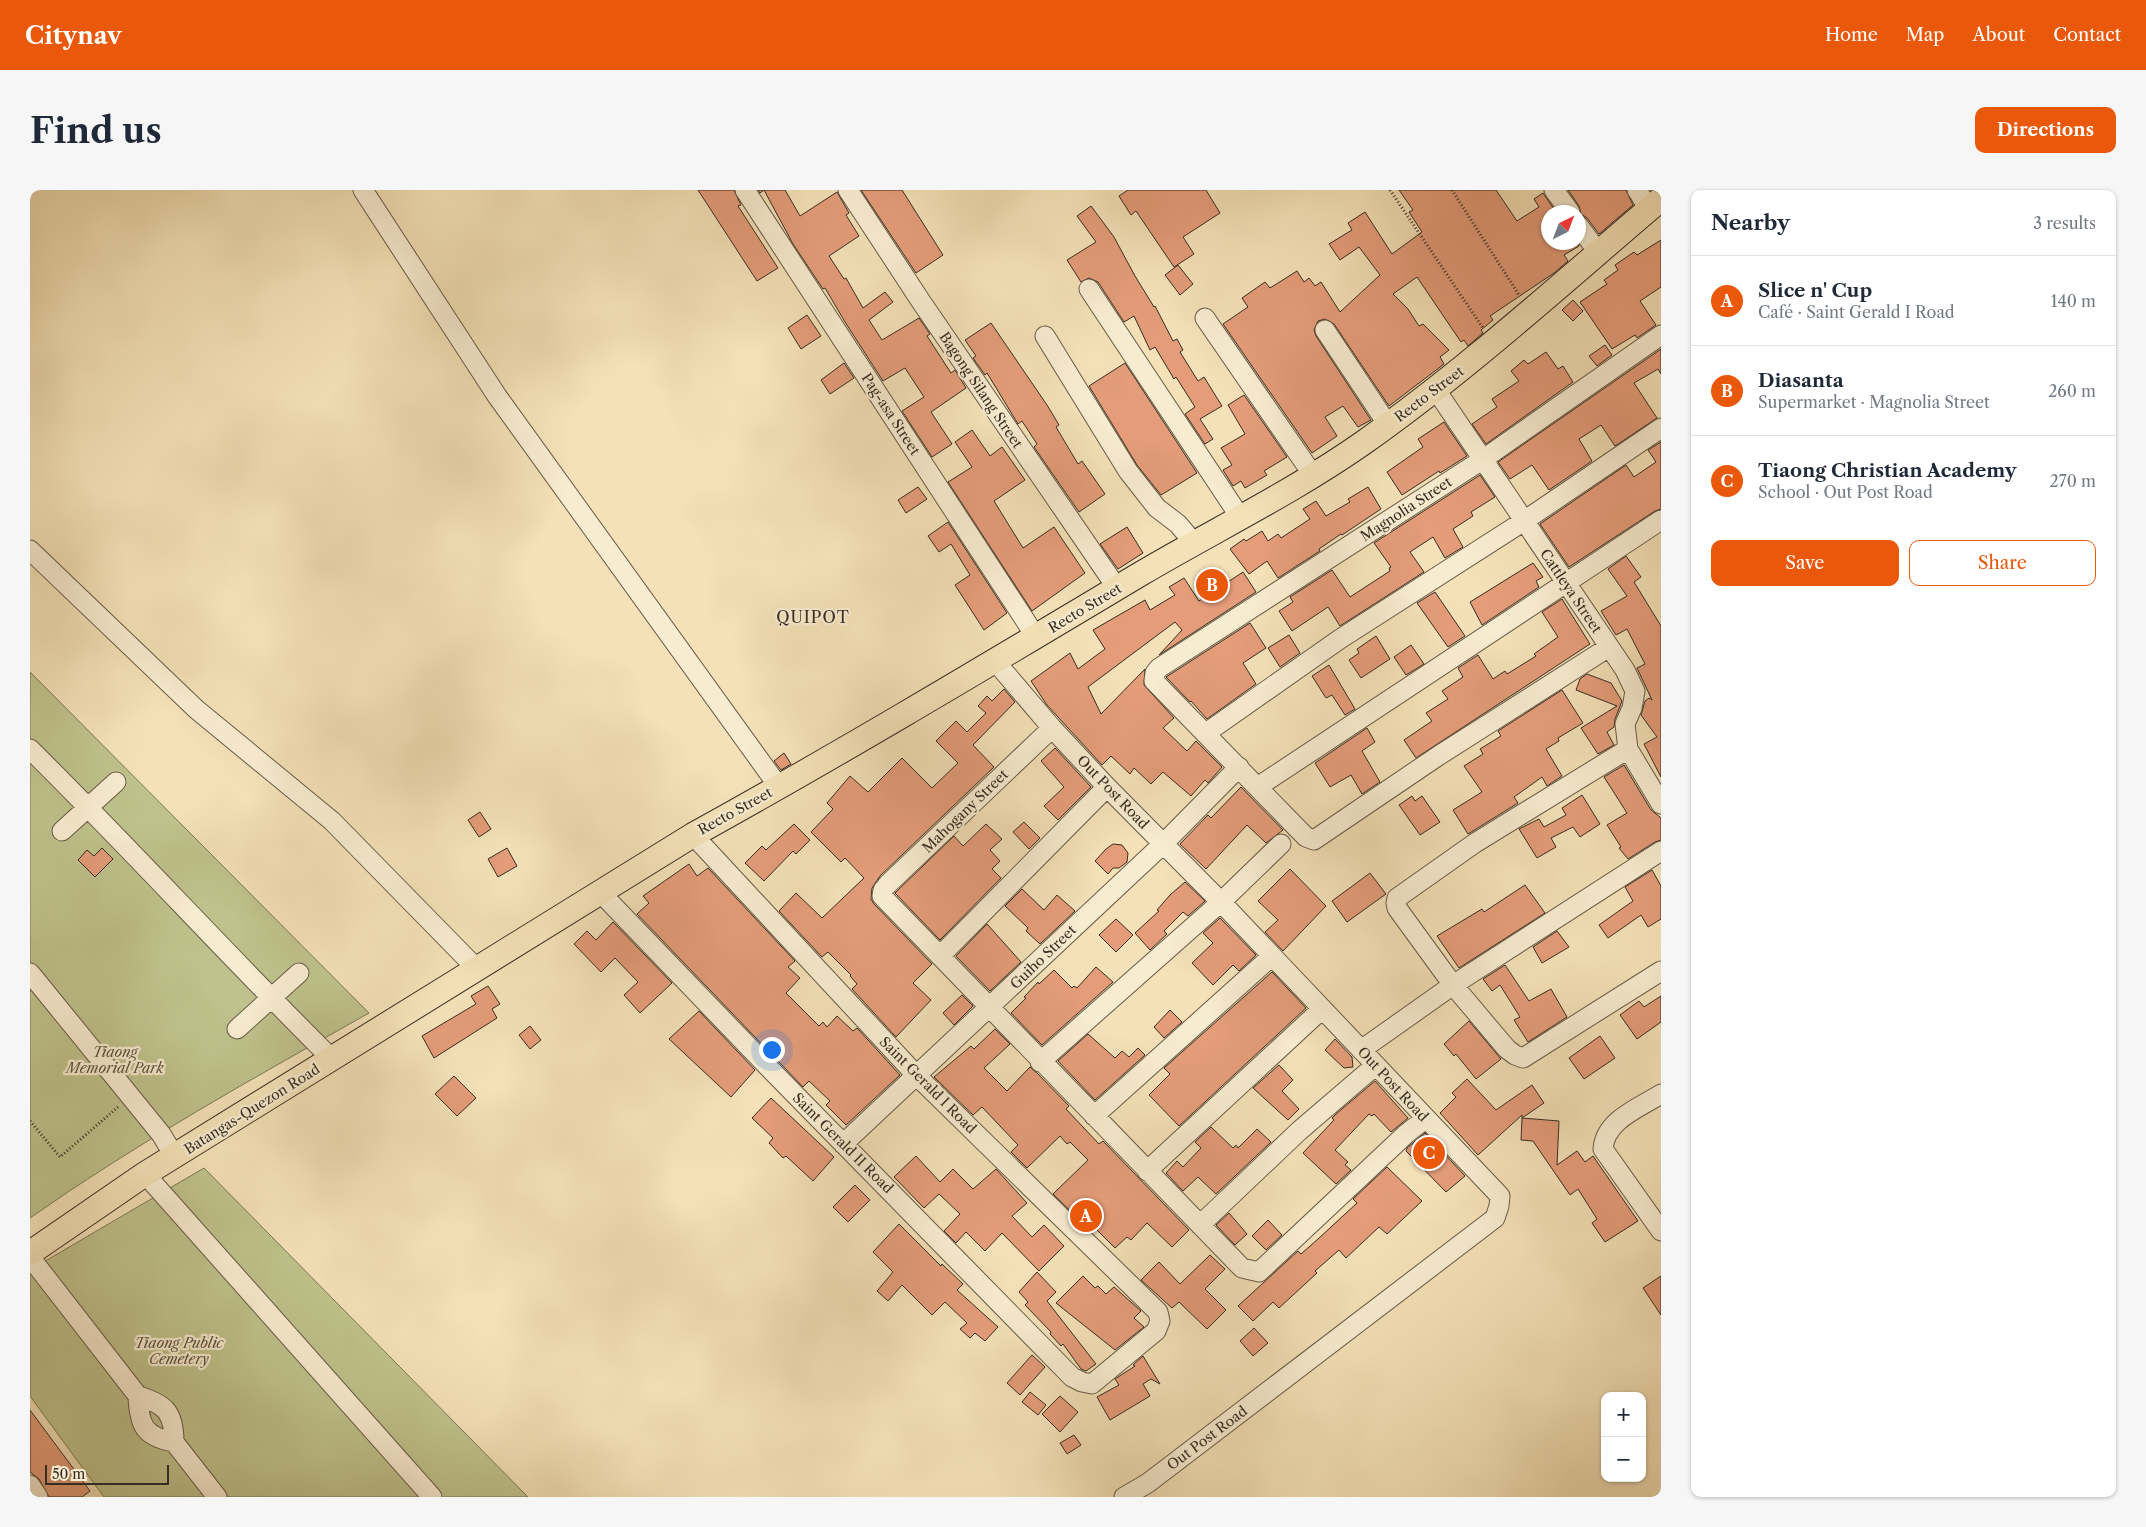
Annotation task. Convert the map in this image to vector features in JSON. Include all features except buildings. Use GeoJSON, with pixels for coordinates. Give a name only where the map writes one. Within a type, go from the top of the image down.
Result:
{"type":"FeatureCollection","features":[{"type":"Feature","properties":{"kind":"main road","name":"Recto Street"},"geometry":{"type":"LineString","coordinates":[[476,968],[693,834],[779,787],[1313,475],[1436,390],[1494,343],[1529,310],[1598,252],[1649,199]]}},
{"type":"Feature","properties":{"kind":"main road","name":"Batangas-Quezon Road"},"geometry":{"type":"LineString","coordinates":[[30,1253],[145,1174],[476,968]]}},
{"type":"Feature","properties":{"kind":"street"},"geometry":{"type":"LineString","coordinates":[[363,190],[498,396],[779,787]]}},
{"type":"Feature","properties":{"kind":"street","name":"Pag-asa Street"},"geometry":{"type":"LineString","coordinates":[[745,190],[1036,637]]}},
{"type":"Feature","properties":{"kind":"street","name":"Bagong Silang Street"},"geometry":{"type":"LineString","coordinates":[[848,190],[920,300],[1117,588]]}},
{"type":"Feature","properties":{"kind":"street"},"geometry":{"type":"LineString","coordinates":[[1554,190],[1565,205]]}},
{"type":"Feature","properties":{"kind":"street"},"geometry":{"type":"LineString","coordinates":[[1586,236],[1598,252]]}},
{"type":"Feature","properties":{"kind":"street"},"geometry":{"type":"LineString","coordinates":[[1089,289],[1240,517]]}},
{"type":"Feature","properties":{"kind":"street"},"geometry":{"type":"LineString","coordinates":[[1204,318],[1313,475]]}},
{"type":"Feature","properties":{"kind":"street"},"geometry":{"type":"LineString","coordinates":[[1325,330],[1388,424]]}},
{"type":"Feature","properties":{"kind":"street","name":"Magnolia Street"},"geometry":{"type":"LineString","coordinates":[[1206,733],[1154,681],[1159,668],[1482,460],[1661,335]]}},
{"type":"Feature","properties":{"kind":"street"},"geometry":{"type":"LineString","coordinates":[[1045,336],[1128,471],[1157,508],[1178,524],[1194,543]]}},
{"type":"Feature","properties":{"kind":"street","name":"Cattleya Street"},"geometry":{"type":"LineString","coordinates":[[1436,390],[1625,670],[1635,690],[1632,708],[1625,724],[1628,749],[1661,804]]}},
{"type":"Feature","properties":{"kind":"street"},"geometry":{"type":"LineString","coordinates":[[1609,647],[1438,756],[1314,840],[1302,833],[1206,733],[1340,639],[1524,521],[1661,428]]}},
{"type":"Feature","properties":{"kind":"street"},"geometry":{"type":"LineString","coordinates":[[1258,786],[1566,585],[1661,520]]}},
{"type":"Feature","properties":{"kind":"street"},"geometry":{"type":"LineString","coordinates":[[30,550],[196,710],[332,821],[476,968]]}},
{"type":"Feature","properties":{"kind":"street","name":"Out Post Road"},"geometry":{"type":"LineString","coordinates":[[996,661],[1052,728],[1221,902],[1500,1196],[1495,1218],[1148,1484],[1124,1497]]}},
{"type":"Feature","properties":{"kind":"street","name":"Mahogany Street"},"geometry":{"type":"LineString","coordinates":[[940,956],[882,896],[883,890],[1052,728]]}},
{"type":"Feature","properties":{"kind":"street"},"geometry":{"type":"LineString","coordinates":[[30,749],[89,808],[271,999],[332,1059]]}},
{"type":"Feature","properties":{"kind":"street"},"geometry":{"type":"LineString","coordinates":[[1628,749],[1475,843],[1398,898],[1397,908],[1453,985],[1507,1049],[1523,1058],[1661,971]]}},
{"type":"Feature","properties":{"kind":"street","name":"Guiho Street"},"geometry":{"type":"LineString","coordinates":[[843,1144],[1163,844],[1239,767]]}},
{"type":"Feature","properties":{"kind":"street"},"geometry":{"type":"LineString","coordinates":[[62,831],[116,782]]}},
{"type":"Feature","properties":{"kind":"street"},"geometry":{"type":"LineString","coordinates":[[1108,787],[940,956],[1040,1062],[1242,1268],[1259,1272],[1406,1134],[1425,1119]]}},
{"type":"Feature","properties":{"kind":"street","name":"Saint Gerald I Road"},"geometry":{"type":"LineString","coordinates":[[693,834],[917,1076],[1158,1312],[1160,1322],[1156,1331],[1092,1384]]}},
{"type":"Feature","properties":{"kind":"street"},"geometry":{"type":"LineString","coordinates":[[1040,1062],[1221,902],[1281,844]]}},
{"type":"Feature","properties":{"kind":"street"},"geometry":{"type":"LineString","coordinates":[[1361,1050],[1453,985],[1661,851]]}},
{"type":"Feature","properties":{"kind":"street","name":"Saint Gerald II Road"},"geometry":{"type":"LineString","coordinates":[[600,892],[843,1144],[1072,1376],[1082,1382],[1092,1384]]}},
{"type":"Feature","properties":{"kind":"street"},"geometry":{"type":"LineString","coordinates":[[1094,1116],[1272,956]]}},
{"type":"Feature","properties":{"kind":"street"},"geometry":{"type":"LineString","coordinates":[[237,1029],[299,973]]}},
{"type":"Feature","properties":{"kind":"street"},"geometry":{"type":"LineString","coordinates":[[30,974],[131,1096],[161,1134],[175,1157]]}},
{"type":"Feature","properties":{"kind":"street"},"geometry":{"type":"LineString","coordinates":[[1147,1171],[1322,1009]]}},
{"type":"Feature","properties":{"kind":"street"},"geometry":{"type":"LineString","coordinates":[[1200,1225],[1299,1131],[1376,1065]]}},
{"type":"Feature","properties":{"kind":"street"},"geometry":{"type":"LineString","coordinates":[[1661,1094],[1612,1125],[1604,1138],[1604,1149],[1661,1231]]}},
{"type":"Feature","properties":{"kind":"street"},"geometry":{"type":"LineString","coordinates":[[145,1174],[432,1497]]}},
{"type":"Feature","properties":{"kind":"street"},"geometry":{"type":"LineString","coordinates":[[30,1257],[138,1396],[155,1401],[168,1411],[174,1425],[174,1442],[217,1497]]}},
{"type":"Feature","properties":{"kind":"street"},"geometry":{"type":"LineString","coordinates":[[138,1396],[138,1415],[146,1429],[157,1439],[174,1442]]}},
{"type":"Feature","properties":{"kind":"street"},"geometry":{"type":"LineString","coordinates":[[30,1485],[38,1497]]}},
{"type":"Feature","properties":{"kind":"path"},"geometry":{"type":"LineString","coordinates":[[1390,190],[1494,343]]}},
{"type":"Feature","properties":{"kind":"path"},"geometry":{"type":"LineString","coordinates":[[1452,190],[1529,310]]}},
{"type":"Feature","properties":{"kind":"path"},"geometry":{"type":"LineString","coordinates":[[30,1121],[60,1157],[131,1096]]}},
{"type":"Feature","properties":{"kind":"green space","name":"Tiaong Memorial Park"},"geometry":{"type":"Polygon","coordinates":[[[30,672],[369,1013],[154,1137],[30,1218],[30,672]]]}},
{"type":"Feature","properties":{"kind":"green space","name":"Tiaong Public Cemetery"},"geometry":{"type":"Polygon","coordinates":[[[204,1168],[528,1497],[104,1497],[30,1396],[30,1270],[204,1168]]]}},
{"type":"Feature","properties":{"kind":"place","name":"Diasanta"},"geometry":{"type":"Point","coordinates":[1212,585]}},
{"type":"Feature","properties":{"kind":"place","name":"Tiaong Christian Academy"},"geometry":{"type":"Point","coordinates":[1429,1153]}},
{"type":"Feature","properties":{"kind":"place","name":"Slice n' Cup"},"geometry":{"type":"Point","coordinates":[1086,1216]}},
{"type":"Feature","properties":{"kind":"district","name":"QUIPOT"},"geometry":{"type":"Point","coordinates":[813,617]}}]}
